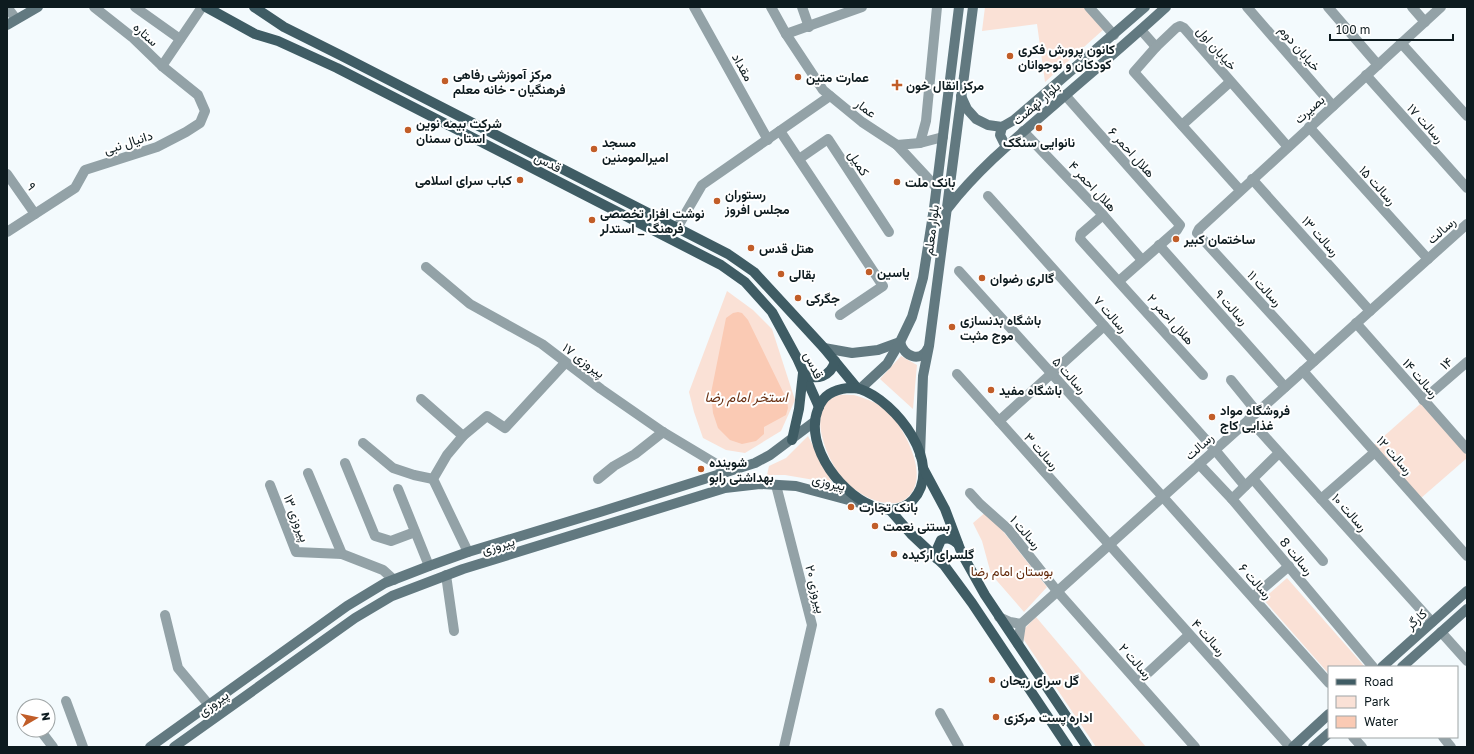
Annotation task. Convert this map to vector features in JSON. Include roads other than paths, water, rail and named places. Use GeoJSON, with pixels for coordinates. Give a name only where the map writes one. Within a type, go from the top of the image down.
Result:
{"type":"FeatureCollection","features":[{"type":"Feature","properties":{"kind":"main road"},"geometry":{"type":"LineString","coordinates":[[12,22],[38,7]]}},
{"type":"Feature","properties":{"kind":"main road","name":"قدس"},"geometry":{"type":"LineString","coordinates":[[206,7],[255,34],[278,41],[337,68],[721,266],[745,282],[772,312],[819,407]]}},
{"type":"Feature","properties":{"kind":"main road","name":"بلوار معلم"},"geometry":{"type":"LineString","coordinates":[[859,389],[887,364],[900,342],[912,317],[923,278],[959,7]]}},
{"type":"Feature","properties":{"kind":"main road","name":"بلوار معلم"},"geometry":{"type":"LineString","coordinates":[[920,456],[923,376],[929,346],[973,7]]}},
{"type":"Feature","properties":{"kind":"main road","name":"بلوار نهضت"},"geometry":{"type":"LineString","coordinates":[[961,96],[966,109],[976,119],[988,125],[1002,127],[1014,120],[1145,7]]}},
{"type":"Feature","properties":{"kind":"main road","name":"بلوار نهضت"},"geometry":{"type":"LineString","coordinates":[[947,210],[960,192],[1023,131],[1166,7]]}},
{"type":"Feature","properties":{"kind":"main road"},"geometry":{"type":"LineString","coordinates":[[255,34],[263,33],[269,26],[269,21],[259,9]]}},
{"type":"Feature","properties":{"kind":"main road","name":"قدس"},"geometry":{"type":"LineString","coordinates":[[259,9],[284,27],[728,254],[754,272],[824,348],[859,389]]}},
{"type":"Feature","properties":{"kind":"main road"},"geometry":{"type":"LineString","coordinates":[[1002,127],[1000,135],[1004,143],[1008,145]]}},
{"type":"Feature","properties":{"kind":"main road"},"geometry":{"type":"LineString","coordinates":[[824,348],[852,353],[878,350],[900,342],[905,353],[916,357],[922,355],[929,346]]}},
{"type":"Feature","properties":{"kind":"main road"},"geometry":{"type":"LineString","coordinates":[[792,440],[799,409],[803,373],[811,377],[823,376],[832,368],[834,360]]}},
{"type":"Feature","properties":{"kind":"main road"},"geometry":{"type":"LineString","coordinates":[[923,468],[922,486],[917,495],[910,503],[900,508],[890,510],[870,505],[854,496],[843,486],[826,463],[819,450],[814,422],[821,402],[828,394],[837,390],[859,389],[883,401],[894,411],[911,434],[923,468],[945,509],[962,554],[985,595],[1087,747]]}},
{"type":"Feature","properties":{"kind":"main road","name":"پیروزی"},"geometry":{"type":"LineString","coordinates":[[150,747],[347,606],[394,580],[468,552],[755,463],[792,440],[814,422]]}},
{"type":"Feature","properties":{"kind":"main road","name":"پیروزی"},"geometry":{"type":"LineString","coordinates":[[174,747],[355,618],[392,596],[446,575],[725,488],[760,484],[796,486],[870,505]]}},
{"type":"Feature","properties":{"kind":"main road"},"geometry":{"type":"LineString","coordinates":[[890,510],[910,534],[944,565],[972,603],[1068,747]]}},
{"type":"Feature","properties":{"kind":"main road"},"geometry":{"type":"LineString","coordinates":[[937,559],[937,549],[941,540],[946,538],[952,539],[958,544]]}},
{"type":"Feature","properties":{"kind":"main road","name":"کارگر"},"geometry":{"type":"LineString","coordinates":[[1383,666],[1467,591]]}},
{"type":"Feature","properties":{"kind":"main road","name":"کارگر"},"geometry":{"type":"LineString","coordinates":[[1403,666],[1467,609]]}},
{"type":"Feature","properties":{"kind":"main road"},"geometry":{"type":"LineString","coordinates":[[254,672],[262,684]]}},
{"type":"Feature","properties":{"kind":"main road"},"geometry":{"type":"LineString","coordinates":[[1291,747],[1328,715]]}},
{"type":"Feature","properties":{"kind":"main road"},"geometry":{"type":"LineString","coordinates":[[1310,732],[1316,744],[1328,734]]}},
{"type":"Feature","properties":{"kind":"street"},"geometry":{"type":"LineString","coordinates":[[7,7],[12,22]]}},
{"type":"Feature","properties":{"kind":"street","name":"ستاره"},"geometry":{"type":"LineString","coordinates":[[94,7],[132,38],[162,66]]}},
{"type":"Feature","properties":{"kind":"street"},"geometry":{"type":"LineString","coordinates":[[135,7],[180,39]]}},
{"type":"Feature","properties":{"kind":"street"},"geometry":{"type":"LineString","coordinates":[[162,66],[202,7]]}},
{"type":"Feature","properties":{"kind":"street","name":"مقداد"},"geometry":{"type":"LineString","coordinates":[[694,7],[768,140]]}},
{"type":"Feature","properties":{"kind":"street","name":"عمار"},"geometry":{"type":"LineString","coordinates":[[771,7],[786,34],[823,90],[862,122],[897,145],[936,187]]}},
{"type":"Feature","properties":{"kind":"street"},"geometry":{"type":"LineString","coordinates":[[802,7],[809,27]]}},
{"type":"Feature","properties":{"kind":"street"},"geometry":{"type":"LineString","coordinates":[[786,34],[809,27],[846,10],[862,7]]}},
{"type":"Feature","properties":{"kind":"street"},"geometry":{"type":"LineString","coordinates":[[920,143],[926,121],[937,7]]}},
{"type":"Feature","properties":{"kind":"street"},"geometry":{"type":"LineString","coordinates":[[1089,7],[1114,35]]}},
{"type":"Feature","properties":{"kind":"street","name":"خیابان دوم"},"geometry":{"type":"LineString","coordinates":[[1247,7],[1333,106]]}},
{"type":"Feature","properties":{"kind":"street"},"geometry":{"type":"LineString","coordinates":[[1328,7],[1378,65]]}},
{"type":"Feature","properties":{"kind":"street"},"geometry":{"type":"LineString","coordinates":[[1412,7],[1425,22]]}},
{"type":"Feature","properties":{"kind":"street","name":"بصیرت"},"geometry":{"type":"LineString","coordinates":[[1197,233],[1199,229],[1240,190],[1441,7]]}},
{"type":"Feature","properties":{"kind":"street","name":"خیابان اول"},"geometry":{"type":"LineString","coordinates":[[1240,190],[1134,72],[1156,47],[1180,26],[1184,28],[1288,147]]}},
{"type":"Feature","properties":{"kind":"street"},"geometry":{"type":"LineString","coordinates":[[1141,30],[1156,47]]}},
{"type":"Feature","properties":{"kind":"street"},"geometry":{"type":"LineString","coordinates":[[1401,44],[1467,116]]}},
{"type":"Feature","properties":{"kind":"street","name":"دانیال نبی"},"geometry":{"type":"LineString","coordinates":[[7,232],[75,188],[85,170],[157,147],[200,123],[205,111],[198,95],[162,66]]}},
{"type":"Feature","properties":{"kind":"street","name":"رسالت ۱۷"},"geometry":{"type":"LineString","coordinates":[[1366,75],[1467,188]]}},
{"type":"Feature","properties":{"kind":"street"},"geometry":{"type":"LineString","coordinates":[[1182,125],[1230,82]]}},
{"type":"Feature","properties":{"kind":"street","name":"هلال احمر ۶"},"geometry":{"type":"LineString","coordinates":[[1065,95],[1180,225],[1177,230],[1159,246]]}},
{"type":"Feature","properties":{"kind":"street"},"geometry":{"type":"LineString","coordinates":[[677,228],[702,185],[830,96]]}},
{"type":"Feature","properties":{"kind":"street","name":"رسالت ۱۵"},"geometry":{"type":"LineString","coordinates":[[1309,127],[1428,260]]}},
{"type":"Feature","properties":{"kind":"street"},"geometry":{"type":"LineString","coordinates":[[780,131],[883,286],[840,315]]}},
{"type":"Feature","properties":{"kind":"street","name":"هلال احمر ۴"},"geometry":{"type":"LineString","coordinates":[[1023,131],[1103,215],[1142,260]]}},
{"type":"Feature","properties":{"kind":"street"},"geometry":{"type":"LineString","coordinates":[[897,145],[920,143],[942,137]]}},
{"type":"Feature","properties":{"kind":"street","name":"کمیل"},"geometry":{"type":"LineString","coordinates":[[799,159],[828,139],[889,232]]}},
{"type":"Feature","properties":{"kind":"street","name":"۹"},"geometry":{"type":"LineString","coordinates":[[7,174],[35,214]]}},
{"type":"Feature","properties":{"kind":"street","name":"رسالت ۱۳"},"geometry":{"type":"LineString","coordinates":[[1252,179],[1370,311]]}},
{"type":"Feature","properties":{"kind":"street","name":"رسالت ۷"},"geometry":{"type":"LineString","coordinates":[[988,196],[1215,450],[1249,483],[1323,561]]}},
{"type":"Feature","properties":{"kind":"street","name":"هلال احمر ۲"},"geometry":{"type":"LineString","coordinates":[[1103,215],[1081,234],[1080,239],[1203,374]]}},
{"type":"Feature","properties":{"kind":"street","name":"رسالت"},"geometry":{"type":"LineString","coordinates":[[1021,624],[1467,224]]}},
{"type":"Feature","properties":{"kind":"street","name":"رسالت ۱۱"},"geometry":{"type":"LineString","coordinates":[[1197,233],[1314,361]]}},
{"type":"Feature","properties":{"kind":"street"},"geometry":{"type":"LineString","coordinates":[[1119,281],[1159,246]]}},
{"type":"Feature","properties":{"kind":"street","name":"رسالت ۹"},"geometry":{"type":"LineString","coordinates":[[1159,246],[1285,387]]}},
{"type":"Feature","properties":{"kind":"street","name":"پیروزی ۱۷"},"geometry":{"type":"LineString","coordinates":[[426,267],[470,304],[542,344],[565,363],[663,432],[728,471]]}},
{"type":"Feature","properties":{"kind":"street","name":"رسالت ۵"},"geometry":{"type":"LineString","coordinates":[[959,271],[1163,496]]}},
{"type":"Feature","properties":{"kind":"street","name":"رسالت ۱۴"},"geometry":{"type":"LineString","coordinates":[[1356,323],[1467,450]]}},
{"type":"Feature","properties":{"kind":"street"},"geometry":{"type":"LineString","coordinates":[[999,421],[1104,326]]}},
{"type":"Feature","properties":{"kind":"street","name":"۱۴"},"geometry":{"type":"LineString","coordinates":[[1423,400],[1467,362]]}},
{"type":"Feature","properties":{"kind":"street"},"geometry":{"type":"LineString","coordinates":[[433,479],[447,455],[463,436],[487,416],[505,428],[565,363]]}},
{"type":"Feature","properties":{"kind":"street","name":"رسالت ۱۲"},"geometry":{"type":"LineString","coordinates":[[1303,371],[1467,556]]}},
{"type":"Feature","properties":{"kind":"street","name":"رسالت ۳"},"geometry":{"type":"LineString","coordinates":[[957,374],[1109,545]]}},
{"type":"Feature","properties":{"kind":"street"},"geometry":{"type":"LineString","coordinates":[[1231,380],[1258,412]]}},
{"type":"Feature","properties":{"kind":"street"},"geometry":{"type":"LineString","coordinates":[[421,399],[463,436]]}},
{"type":"Feature","properties":{"kind":"street","name":"رسالت ۱۰"},"geometry":{"type":"LineString","coordinates":[[1249,419],[1432,622]]}},
{"type":"Feature","properties":{"kind":"street"},"geometry":{"type":"LineString","coordinates":[[598,479],[614,466],[635,454],[663,432]]}},
{"type":"Feature","properties":{"kind":"street"},"geometry":{"type":"LineString","coordinates":[[363,443],[393,468],[433,479]]}},
{"type":"Feature","properties":{"kind":"street"},"geometry":{"type":"LineString","coordinates":[[1321,499],[1374,452]]}},
{"type":"Feature","properties":{"kind":"street"},"geometry":{"type":"LineString","coordinates":[[1232,499],[1280,453]]}},
{"type":"Feature","properties":{"kind":"street"},"geometry":{"type":"LineString","coordinates":[[345,463],[375,536],[391,541],[415,532]]}},
{"type":"Feature","properties":{"kind":"street","name":"رسالت 8"},"geometry":{"type":"LineString","coordinates":[[1200,464],[1232,499],[1372,666]]}},
{"type":"Feature","properties":{"kind":"street"},"geometry":{"type":"LineString","coordinates":[[308,473],[342,554]]}},
{"type":"Feature","properties":{"kind":"street"},"geometry":{"type":"LineString","coordinates":[[433,479],[468,552]]}},
{"type":"Feature","properties":{"kind":"street","name":"پیروزی ۱۳"},"geometry":{"type":"LineString","coordinates":[[270,485],[296,552],[342,554],[383,570],[394,580]]}},
{"type":"Feature","properties":{"kind":"street","name":"پیروزی ۲۰"},"geometry":{"type":"LineString","coordinates":[[776,485],[812,626],[784,747]]}},
{"type":"Feature","properties":{"kind":"street"},"geometry":{"type":"LineString","coordinates":[[398,489],[429,566]]}},
{"type":"Feature","properties":{"kind":"street","name":"رسالت ۱"},"geometry":{"type":"LineString","coordinates":[[970,493],[1008,529],[1057,591]]}},
{"type":"Feature","properties":{"kind":"street","name":"رسالت ۶"},"geometry":{"type":"LineString","coordinates":[[1163,496],[1328,682]]}},
{"type":"Feature","properties":{"kind":"street","name":"رسالت ۴"},"geometry":{"type":"LineString","coordinates":[[1109,545],[1291,747]]}},
{"type":"Feature","properties":{"kind":"street"},"geometry":{"type":"LineString","coordinates":[[1253,597],[1289,566]]}},
{"type":"Feature","properties":{"kind":"street"},"geometry":{"type":"LineString","coordinates":[[446,575],[454,631]]}},
{"type":"Feature","properties":{"kind":"street","name":"رسالت ۲"},"geometry":{"type":"LineString","coordinates":[[1057,591],[1195,747]]}},
{"type":"Feature","properties":{"kind":"street"},"geometry":{"type":"LineString","coordinates":[[166,615],[178,668],[209,705]]}},
{"type":"Feature","properties":{"kind":"street"},"geometry":{"type":"LineString","coordinates":[[999,617],[1010,622],[1021,624],[1018,644]]}},
{"type":"Feature","properties":{"kind":"street"},"geometry":{"type":"LineString","coordinates":[[1442,632],[1467,661]]}},
{"type":"Feature","properties":{"kind":"street"},"geometry":{"type":"LineString","coordinates":[[1138,682],[1189,635]]}},
{"type":"Feature","properties":{"kind":"street"},"geometry":{"type":"LineString","coordinates":[[66,701],[83,747]]}},
{"type":"Feature","properties":{"kind":"street"},"geometry":{"type":"LineString","coordinates":[[940,713],[959,747]]}},
{"type":"Feature","properties":{"kind":"street"},"geometry":{"type":"LineString","coordinates":[[46,738],[53,747]]}},
{"type":"Feature","properties":{"kind":"street"},"geometry":{"type":"LineString","coordinates":[[1354,738],[1362,747]]}},
{"type":"Feature","properties":{"kind":"street"},"geometry":{"type":"LineString","coordinates":[[1444,738],[1451,747]]}},
{"type":"Feature","properties":{"kind":"water","name":"استخر امام رضا"},"geometry":{"type":"Polygon","coordinates":[[[733,313],[742,313],[748,320],[787,400],[788,408],[786,415],[764,427],[764,434],[756,441],[742,444],[730,440],[718,428],[713,413],[711,393],[726,318],[733,313]]]}},
{"type":"Feature","properties":{"kind":"place","name":"کانون پرورش فکری کودکان و نوجوانان"},"geometry":{"type":"Point","coordinates":[1010,56]}},
{"type":"Feature","properties":{"kind":"place","name":"عمارت متین"},"geometry":{"type":"Point","coordinates":[798,77]}},
{"type":"Feature","properties":{"kind":"place","name":"مرکز آموزشی رفاهی فرهنگیان - خانه معلم"},"geometry":{"type":"Point","coordinates":[445,81]}},
{"type":"Feature","properties":{"kind":"place","name":"مرکز انقال خون"},"geometry":{"type":"Point","coordinates":[897,85]}},
{"type":"Feature","properties":{"kind":"place","name":"نانوایی سنگک"},"geometry":{"type":"Point","coordinates":[1039,128]}},
{"type":"Feature","properties":{"kind":"place","name":"شرکت بیمه نوین استان سمنان"},"geometry":{"type":"Point","coordinates":[408,130]}},
{"type":"Feature","properties":{"kind":"place","name":"مسجد امیرالمومنین"},"geometry":{"type":"Point","coordinates":[594,149]}},
{"type":"Feature","properties":{"kind":"place","name":"کباب سرای اسلامی"},"geometry":{"type":"Point","coordinates":[520,180]}},
{"type":"Feature","properties":{"kind":"place","name":"بانک ملت"},"geometry":{"type":"Point","coordinates":[897,182]}},
{"type":"Feature","properties":{"kind":"place","name":"رستوران مجلس افروز"},"geometry":{"type":"Point","coordinates":[717,201]}},
{"type":"Feature","properties":{"kind":"place","name":"نوشت افزار تخصصی فرهنگ _ استدلر"},"geometry":{"type":"Point","coordinates":[592,220]}},
{"type":"Feature","properties":{"kind":"place","name":"ساختمان کبیر"},"geometry":{"type":"Point","coordinates":[1176,239]}},
{"type":"Feature","properties":{"kind":"place","name":"هتل قدس"},"geometry":{"type":"Point","coordinates":[751,248]}},
{"type":"Feature","properties":{"kind":"place","name":"یاسین"},"geometry":{"type":"Point","coordinates":[869,272]}},
{"type":"Feature","properties":{"kind":"place","name":"بقالی"},"geometry":{"type":"Point","coordinates":[781,274]}},
{"type":"Feature","properties":{"kind":"place","name":"گالری رضوان"},"geometry":{"type":"Point","coordinates":[982,278]}},
{"type":"Feature","properties":{"kind":"place","name":"جگرکی"},"geometry":{"type":"Point","coordinates":[798,298]}},
{"type":"Feature","properties":{"kind":"place","name":"باشگاه بدنسازی موج مثبت"},"geometry":{"type":"Point","coordinates":[952,327]}},
{"type":"Feature","properties":{"kind":"place","name":"باشگاه مفید"},"geometry":{"type":"Point","coordinates":[991,390]}},
{"type":"Feature","properties":{"kind":"place","name":"فروشگاه مواد غذایی کاج"},"geometry":{"type":"Point","coordinates":[1212,417]}},
{"type":"Feature","properties":{"kind":"place","name":"شوینده بهداشتی رابو"},"geometry":{"type":"Point","coordinates":[701,469]}},
{"type":"Feature","properties":{"kind":"place","name":"بانک تجارت"},"geometry":{"type":"Point","coordinates":[851,507]}},
{"type":"Feature","properties":{"kind":"place","name":"بستنی نعمت"},"geometry":{"type":"Point","coordinates":[875,526]}},
{"type":"Feature","properties":{"kind":"place","name":"گلسرای ارکیده"},"geometry":{"type":"Point","coordinates":[894,554]}},
{"type":"Feature","properties":{"kind":"place","name":"گل سرای ریحان"},"geometry":{"type":"Point","coordinates":[992,680]}},
{"type":"Feature","properties":{"kind":"place","name":"اداره پست مرکزی"},"geometry":{"type":"Point","coordinates":[996,717]}},
{"type":"Feature","properties":{"kind":"park label","name":"بوستان امام رضا"},"geometry":{"type":"Point","coordinates":[1012,571]}}]}
